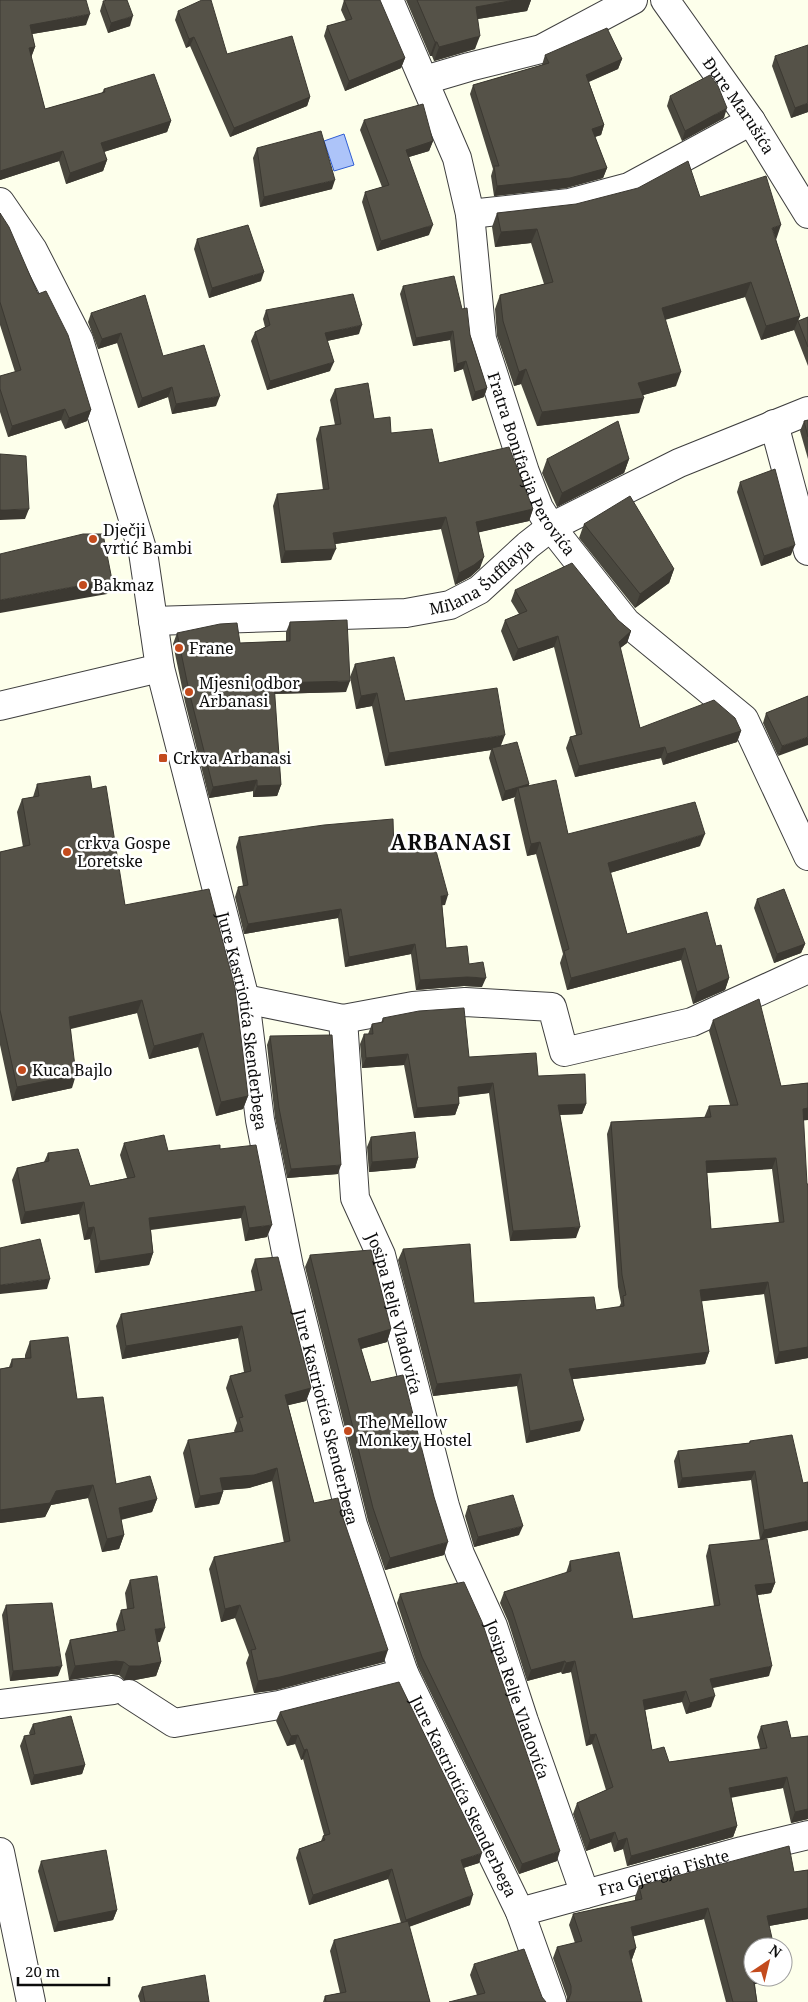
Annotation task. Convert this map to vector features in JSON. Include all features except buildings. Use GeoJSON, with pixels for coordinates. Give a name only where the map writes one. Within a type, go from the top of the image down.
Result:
{"type":"FeatureCollection","features":[{"type":"Feature","properties":{"kind":"street","name":"Fratra Bonifacija Perovića"},"geometry":{"type":"LineString","coordinates":[[389,0],[457,158],[470,214],[482,339],[525,472],[539,508],[551,527],[626,622],[744,719],[808,856]]}},
{"type":"Feature","properties":{"kind":"street"},"geometry":{"type":"LineString","coordinates":[[424,80],[541,50],[633,0]]}},
{"type":"Feature","properties":{"kind":"street","name":"Đure Marušića"},"geometry":{"type":"LineString","coordinates":[[665,0],[751,121],[808,214]]}},
{"type":"Feature","properties":{"kind":"street"},"geometry":{"type":"LineString","coordinates":[[470,214],[569,203],[629,186],[751,121]]}},
{"type":"Feature","properties":{"kind":"street","name":"Jure Kastriotića Skenderbega"},"geometry":{"type":"LineString","coordinates":[[0,202],[33,250],[79,340],[143,552],[160,668],[245,1000],[260,1120],[289,1267],[353,1525],[404,1673],[520,1912],[552,2002]]}},
{"type":"Feature","properties":{"kind":"street","name":"Milana Šufflayja"},"geometry":{"type":"LineString","coordinates":[[153,621],[406,613],[450,605],[479,590],[528,545],[551,527],[679,463],[808,411]]}},
{"type":"Feature","properties":{"kind":"street"},"geometry":{"type":"LineString","coordinates":[[774,424],[808,551]]}},
{"type":"Feature","properties":{"kind":"street"},"geometry":{"type":"LineString","coordinates":[[0,706],[160,668]]}},
{"type":"Feature","properties":{"kind":"street"},"geometry":{"type":"LineString","coordinates":[[245,1000],[342,1019],[413,1006],[465,1002],[552,1007],[564,1052],[692,1022],[808,969]]}},
{"type":"Feature","properties":{"kind":"street","name":"Josipa Relje Vladovića"},"geometry":{"type":"LineString","coordinates":[[342,1019],[355,1198],[381,1255],[445,1506],[460,1554],[494,1626],[524,1721],[585,1894]]}},
{"type":"Feature","properties":{"kind":"street"},"geometry":{"type":"LineString","coordinates":[[0,1704],[121,1692],[174,1723],[279,1705],[404,1673]]}},
{"type":"Feature","properties":{"kind":"street","name":"Fra Gjergja Fishte"},"geometry":{"type":"LineString","coordinates":[[520,1912],[742,1851],[808,1835]]}},
{"type":"Feature","properties":{"kind":"street"},"geometry":{"type":"LineString","coordinates":[[0,1852],[31,2002]]}},
{"type":"Feature","properties":{"kind":"water"},"geometry":{"type":"Polygon","coordinates":[[[344,134],[354,165],[334,171],[324,141],[344,134]]]}},
{"type":"Feature","properties":{"kind":"place","name":"Dječji vrtić Bambi"},"geometry":{"type":"Point","coordinates":[93,539]}},
{"type":"Feature","properties":{"kind":"place","name":"Bakmaz"},"geometry":{"type":"Point","coordinates":[83,585]}},
{"type":"Feature","properties":{"kind":"place","name":"Frane"},"geometry":{"type":"Point","coordinates":[179,648]}},
{"type":"Feature","properties":{"kind":"place","name":"Mjesni odbor Arbanasi"},"geometry":{"type":"Point","coordinates":[189,692]}},
{"type":"Feature","properties":{"kind":"place","name":"Crkva Arbanasi"},"geometry":{"type":"Point","coordinates":[163,758]}},
{"type":"Feature","properties":{"kind":"place","name":"crkva Gospe Loretske"},"geometry":{"type":"Point","coordinates":[67,852]}},
{"type":"Feature","properties":{"kind":"place","name":"Kuca Bajlo"},"geometry":{"type":"Point","coordinates":[22,1070]}},
{"type":"Feature","properties":{"kind":"place","name":"The Mellow Monkey Hostel"},"geometry":{"type":"Point","coordinates":[348,1431]}},
{"type":"Feature","properties":{"kind":"district","name":"ARBANASI"},"geometry":{"type":"Point","coordinates":[451,842]}}]}
